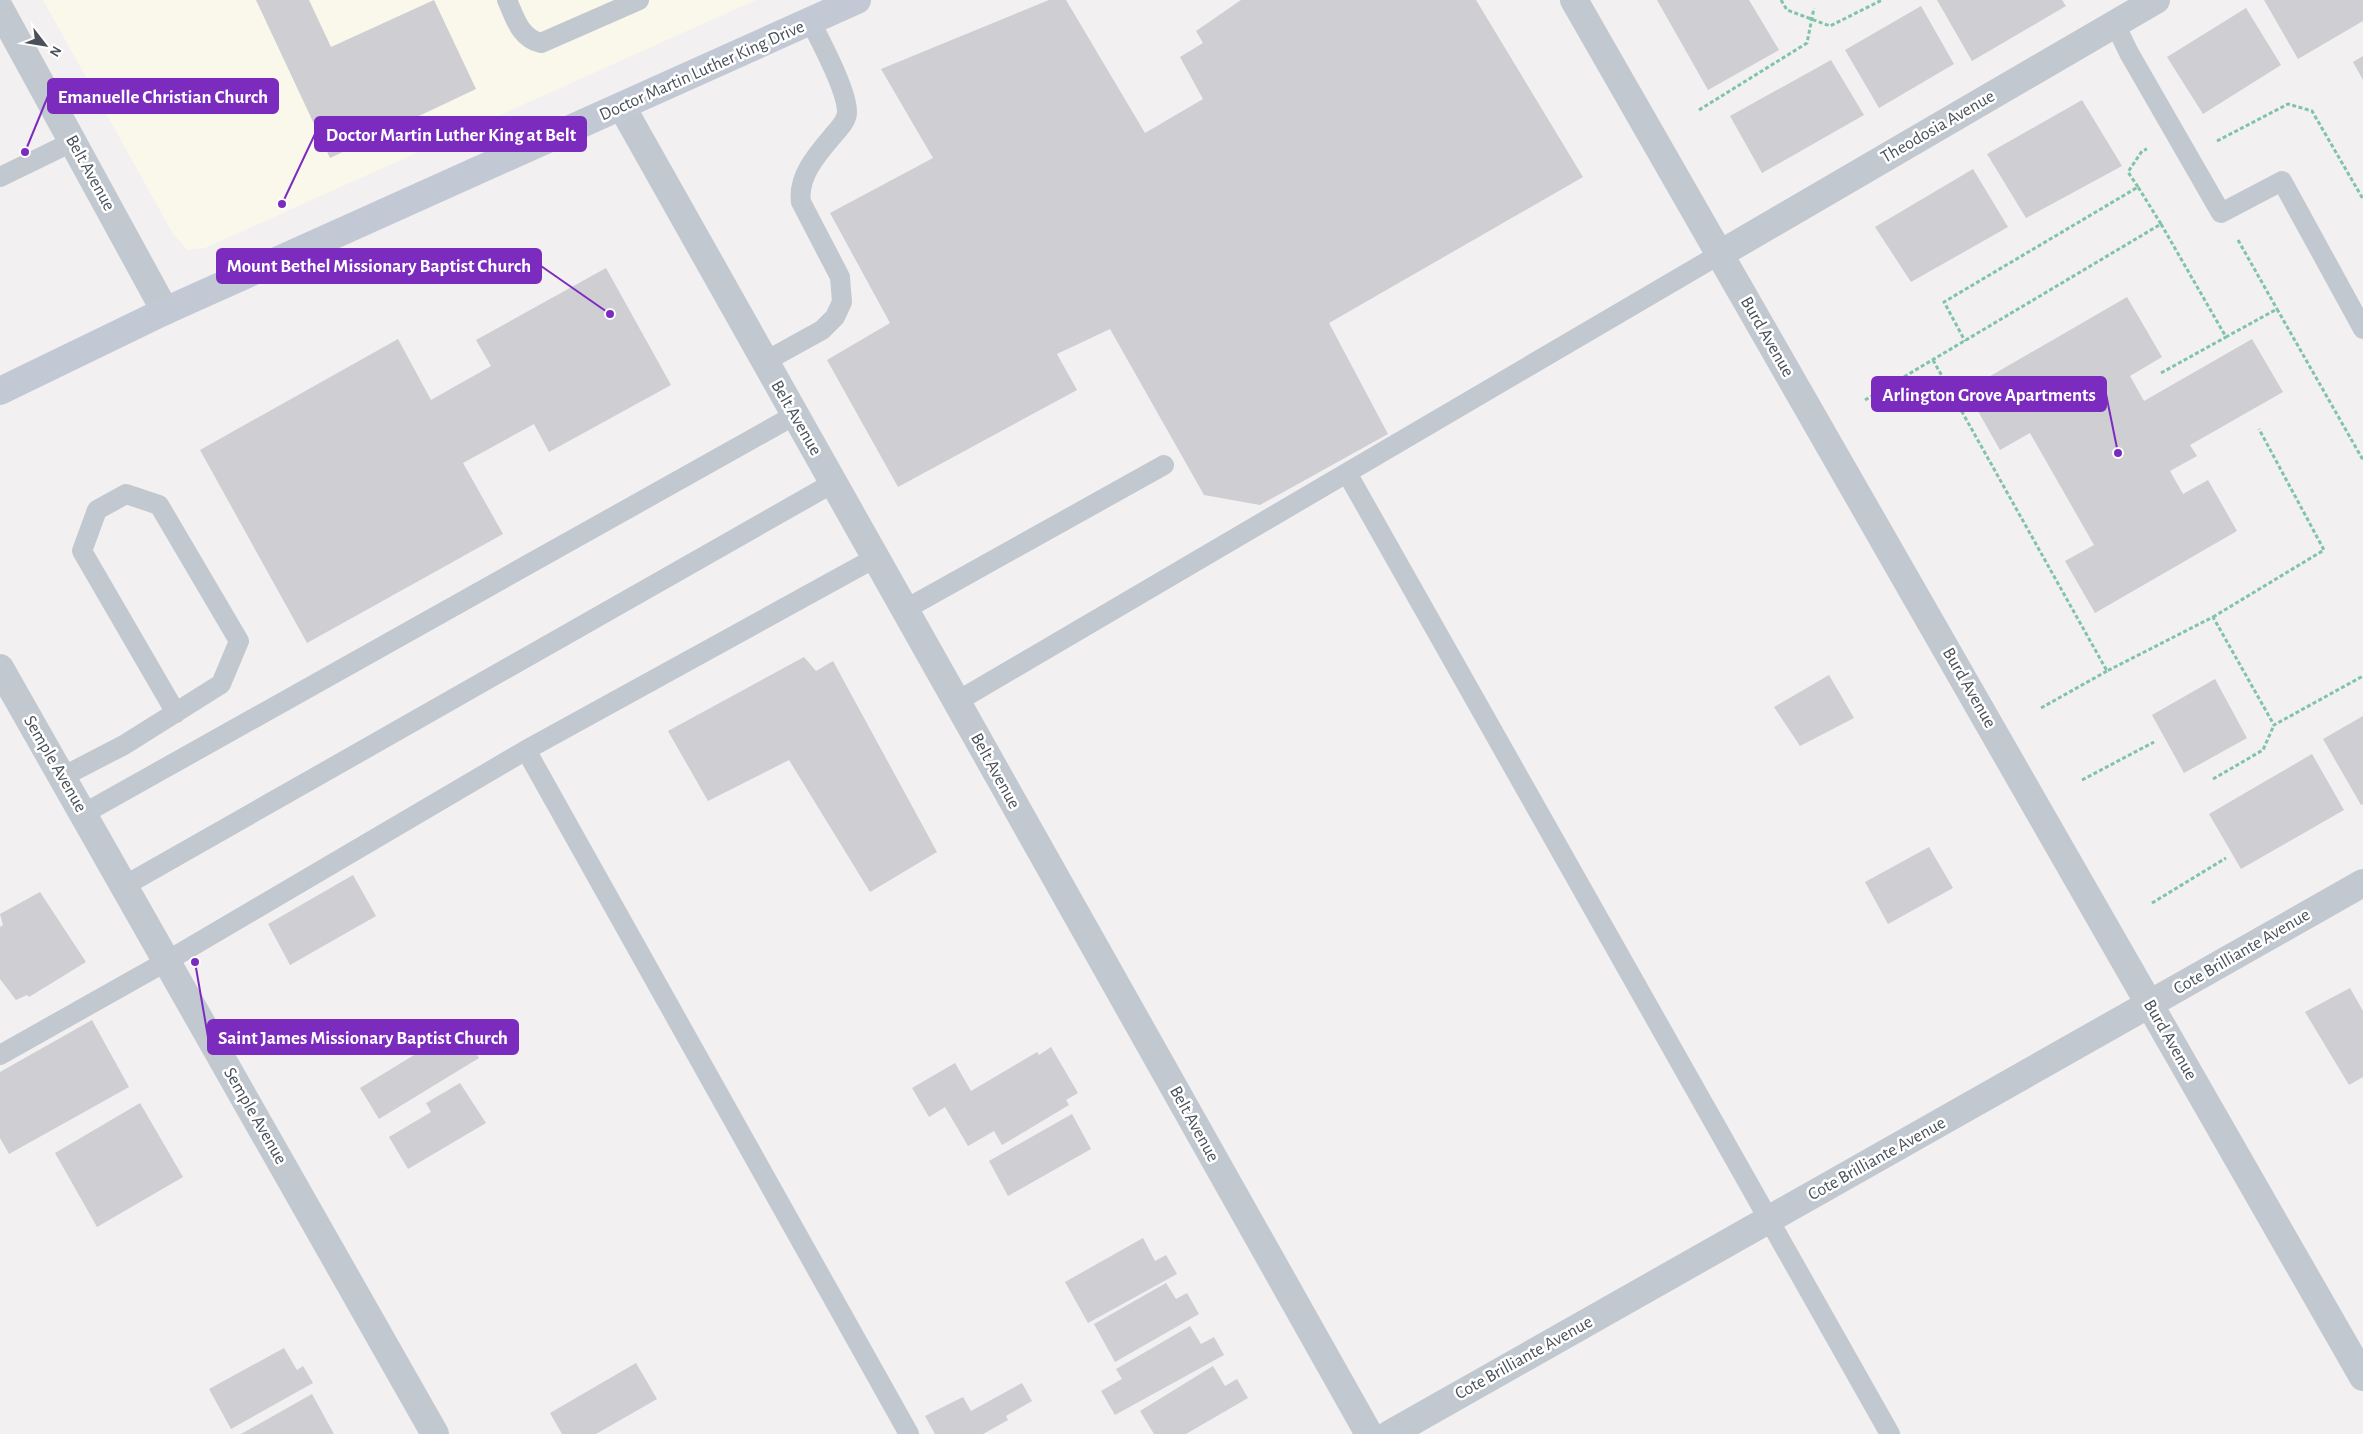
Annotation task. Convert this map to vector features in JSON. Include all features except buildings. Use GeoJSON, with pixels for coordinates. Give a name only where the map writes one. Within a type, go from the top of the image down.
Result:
{"type":"FeatureCollection","features":[{"type":"Feature","properties":{"kind":"main road","name":"Doctor Martin Luther King Drive"},"geometry":{"type":"LineString","coordinates":[[0,391],[165,311],[622,108],[857,0]]}},
{"type":"Feature","properties":{"kind":"street","name":"Burd Avenue"},"geometry":{"type":"LineString","coordinates":[[1574,0],[2363,1377]]}},
{"type":"Feature","properties":{"kind":"street","name":"Theodosia Avenue"},"geometry":{"type":"LineString","coordinates":[[1720,254],[2156,0]]}},
{"type":"Feature","properties":{"kind":"street","name":"Belt Avenue"},"geometry":{"type":"LineString","coordinates":[[0,9],[165,311]]}},
{"type":"Feature","properties":{"kind":"street","name":"Belt Avenue"},"geometry":{"type":"LineString","coordinates":[[622,108],[1369,1434]]}},
{"type":"Feature","properties":{"kind":"street","name":"Semple Avenue"},"geometry":{"type":"LineString","coordinates":[[0,668],[435,1434]]}},
{"type":"Feature","properties":{"kind":"street","name":"Cote Brilliante Avenue"},"geometry":{"type":"LineString","coordinates":[[1390,1434],[2363,883]]}},
{"type":"Feature","properties":{"kind":"lane"},"geometry":{"type":"LineString","coordinates":[[507,0],[522,31],[530,41],[541,43],[638,0]]}},
{"type":"Feature","properties":{"kind":"lane"},"geometry":{"type":"LineString","coordinates":[[764,362],[822,330],[835,317],[842,302],[840,277],[801,202],[800,193],[802,181],[821,150],[845,120],[847,111],[844,95],[811,22]]}},
{"type":"Feature","properties":{"kind":"lane"},"geometry":{"type":"LineString","coordinates":[[2115,24],[2129,53],[2221,213],[2282,181],[2363,329]]}},
{"type":"Feature","properties":{"kind":"lane"},"geometry":{"type":"LineString","coordinates":[[0,177],[72,142]]}},
{"type":"Feature","properties":{"kind":"lane"},"geometry":{"type":"LineString","coordinates":[[956,702],[1720,254]]}},
{"type":"Feature","properties":{"kind":"lane"},"geometry":{"type":"LineString","coordinates":[[83,814],[794,415]]}},
{"type":"Feature","properties":{"kind":"lane"},"geometry":{"type":"LineString","coordinates":[[904,610],[1164,465]]}},
{"type":"Feature","properties":{"kind":"lane"},"geometry":{"type":"LineString","coordinates":[[1347,473],[1890,1434]]}},
{"type":"Feature","properties":{"kind":"lane"},"geometry":{"type":"LineString","coordinates":[[124,886],[832,482]]}},
{"type":"Feature","properties":{"kind":"lane"},"geometry":{"type":"LineString","coordinates":[[62,777],[124,745],[176,713],[221,684],[239,641],[159,505],[126,494],[97,510],[82,551],[176,713]]}},
{"type":"Feature","properties":{"kind":"lane"},"geometry":{"type":"LineString","coordinates":[[0,1054],[167,962],[526,750],[875,558]]}},
{"type":"Feature","properties":{"kind":"lane"},"geometry":{"type":"LineString","coordinates":[[526,750],[909,1434]]}},
{"type":"Feature","properties":{"kind":"path"},"geometry":{"type":"LineString","coordinates":[[1781,0],[1787,10],[1830,26],[1882,0]]}},
{"type":"Feature","properties":{"kind":"path"},"geometry":{"type":"LineString","coordinates":[[1699,110],[1807,43],[1814,8]]}},
{"type":"Feature","properties":{"kind":"path"},"geometry":{"type":"LineString","coordinates":[[2213,144],[2288,104],[2312,111],[2363,199]]}},
{"type":"Feature","properties":{"kind":"path"},"geometry":{"type":"LineString","coordinates":[[2149,148],[2142,151],[2128,172],[2161,224],[2226,337]]}},
{"type":"Feature","properties":{"kind":"path"},"geometry":{"type":"LineString","coordinates":[[1965,341],[1944,302],[2138,187]]}},
{"type":"Feature","properties":{"kind":"path"},"geometry":{"type":"LineString","coordinates":[[1865,400],[2161,224]]}},
{"type":"Feature","properties":{"kind":"path"},"geometry":{"type":"LineString","coordinates":[[2237,239],[2363,460]]}},
{"type":"Feature","properties":{"kind":"path"},"geometry":{"type":"LineString","coordinates":[[2161,373],[2277,309]]}},
{"type":"Feature","properties":{"kind":"path"},"geometry":{"type":"LineString","coordinates":[[1933,360],[2107,671]]}},
{"type":"Feature","properties":{"kind":"path"},"geometry":{"type":"LineString","coordinates":[[2041,708],[2107,671],[2213,617],[2324,550],[2259,429]]}},
{"type":"Feature","properties":{"kind":"path"},"geometry":{"type":"LineString","coordinates":[[2213,617],[2274,724]]}},
{"type":"Feature","properties":{"kind":"path"},"geometry":{"type":"LineString","coordinates":[[2213,778],[2263,750],[2274,724],[2363,676]]}},
{"type":"Feature","properties":{"kind":"path"},"geometry":{"type":"LineString","coordinates":[[2082,780],[2154,742]]}},
{"type":"Feature","properties":{"kind":"path"},"geometry":{"type":"LineString","coordinates":[[2152,903],[2226,858]]}},
{"type":"Feature","properties":{"kind":"shaded area"},"geometry":{"type":"Polygon","coordinates":[[[43,0],[756,0],[205,248],[187,250],[173,234],[43,0]]]}},
{"type":"Feature","properties":{"kind":"place","name":"Emanuelle Christian Church"},"geometry":{"type":"Point","coordinates":[25,152]}},
{"type":"Feature","properties":{"kind":"place","name":"Doctor Martin Luther King at Belt"},"geometry":{"type":"Point","coordinates":[282,204]}},
{"type":"Feature","properties":{"kind":"place","name":"Mount Bethel Missionary Baptist Church"},"geometry":{"type":"Point","coordinates":[610,314]}},
{"type":"Feature","properties":{"kind":"place","name":"Arlington Grove Apartments"},"geometry":{"type":"Point","coordinates":[2118,453]}},
{"type":"Feature","properties":{"kind":"place","name":"Saint James Missionary Baptist Church"},"geometry":{"type":"Point","coordinates":[195,962]}}]}
